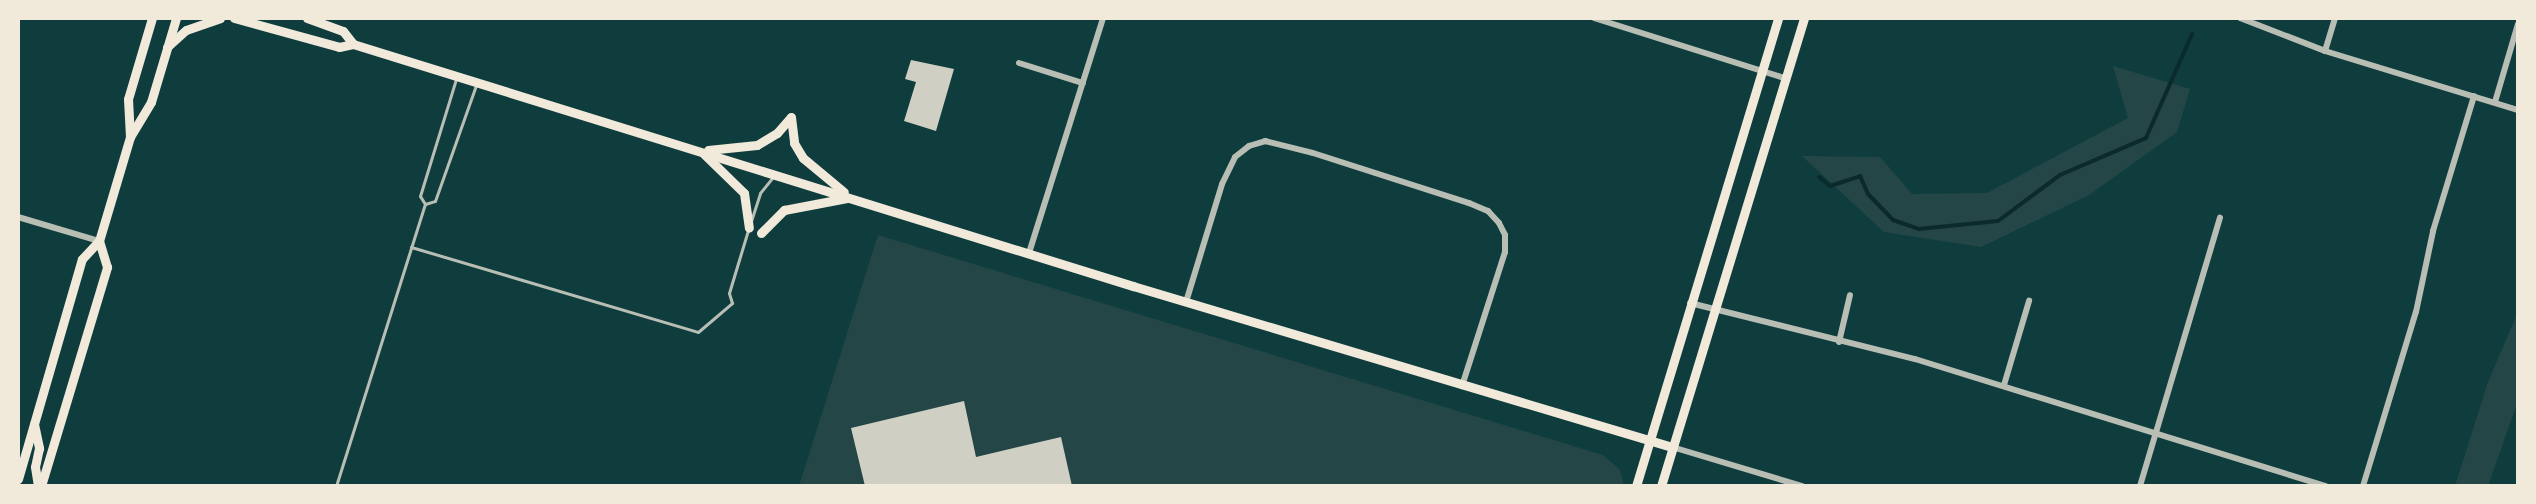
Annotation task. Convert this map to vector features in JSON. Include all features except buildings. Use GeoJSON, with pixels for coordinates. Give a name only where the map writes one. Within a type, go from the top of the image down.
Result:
{"type":"FeatureCollection","features":[{"type":"Feature","properties":{"kind":"main road"},"geometry":{"type":"LineString","coordinates":[[143,18],[146,37]]}},
{"type":"Feature","properties":{"kind":"main road"},"geometry":{"type":"LineString","coordinates":[[130,137],[128,99],[152,18]]}},
{"type":"Feature","properties":{"kind":"main road"},"geometry":{"type":"LineString","coordinates":[[18,479],[82,259],[99,241],[130,137],[151,102],[176,18]]}},
{"type":"Feature","properties":{"kind":"main road"},"geometry":{"type":"LineString","coordinates":[[167,46],[186,30],[220,18]]}},
{"type":"Feature","properties":{"kind":"main road"},"geometry":{"type":"LineString","coordinates":[[234,18],[339,47],[352,44],[1186,302],[1672,447]]}},
{"type":"Feature","properties":{"kind":"main road"},"geometry":{"type":"LineString","coordinates":[[307,18],[343,31],[352,44]]}},
{"type":"Feature","properties":{"kind":"main road"},"geometry":{"type":"LineString","coordinates":[[1636,486],[1778,18]]}},
{"type":"Feature","properties":{"kind":"main road"},"geometry":{"type":"LineString","coordinates":[[1661,486],[1713,309],[1804,18]]}},
{"type":"Feature","properties":{"kind":"main road"},"geometry":{"type":"LineString","coordinates":[[700,150],[757,145],[777,133],[791,117],[794,143],[804,158],[851,198]]}},
{"type":"Feature","properties":{"kind":"main road"},"geometry":{"type":"LineString","coordinates":[[700,150],[744,193],[748,228]]}},
{"type":"Feature","properties":{"kind":"main road"},"geometry":{"type":"LineString","coordinates":[[761,233],[784,210],[851,198]]}},
{"type":"Feature","properties":{"kind":"main road"},"geometry":{"type":"LineString","coordinates":[[40,486],[107,267],[99,241]]}},
{"type":"Feature","properties":{"kind":"main road"},"geometry":{"type":"LineString","coordinates":[[34,424],[39,448],[35,467],[40,486]]}},
{"type":"Feature","properties":{"kind":"street"},"geometry":{"type":"LineString","coordinates":[[1029,254],[1103,18]]}},
{"type":"Feature","properties":{"kind":"street"},"geometry":{"type":"LineString","coordinates":[[1594,18],[1785,78]]}},
{"type":"Feature","properties":{"kind":"street"},"geometry":{"type":"LineString","coordinates":[[2240,18],[2325,51],[2518,110]]}},
{"type":"Feature","properties":{"kind":"street"},"geometry":{"type":"LineString","coordinates":[[2325,51],[2335,18]]}},
{"type":"Feature","properties":{"kind":"street"},"geometry":{"type":"LineString","coordinates":[[2495,102],[2518,24]]}},
{"type":"Feature","properties":{"kind":"street"},"geometry":{"type":"LineString","coordinates":[[1019,63],[1083,83]]}},
{"type":"Feature","properties":{"kind":"street"},"geometry":{"type":"LineString","coordinates":[[2363,486],[2416,312],[2433,231],[2474,96]]}},
{"type":"Feature","properties":{"kind":"street"},"geometry":{"type":"LineString","coordinates":[[1186,302],[1222,184],[1235,157],[1263,141],[1293,147],[1470,203],[1499,223],[1505,235],[1505,252],[1462,386]]}},
{"type":"Feature","properties":{"kind":"street"},"geometry":{"type":"LineString","coordinates":[[18,217],[99,241]]}},
{"type":"Feature","properties":{"kind":"street"},"geometry":{"type":"LineString","coordinates":[[2140,486],[2220,218]]}},
{"type":"Feature","properties":{"kind":"street"},"geometry":{"type":"LineString","coordinates":[[1839,342],[1850,295]]}},
{"type":"Feature","properties":{"kind":"street"},"geometry":{"type":"LineString","coordinates":[[2004,386],[2029,301]]}},
{"type":"Feature","properties":{"kind":"street"},"geometry":{"type":"LineString","coordinates":[[1690,303],[2004,386],[2156,431],[2326,486]]}},
{"type":"Feature","properties":{"kind":"street"},"geometry":{"type":"LineString","coordinates":[[1672,447],[1802,486]]}},
{"type":"Feature","properties":{"kind":"lane"},"geometry":{"type":"LineString","coordinates":[[425,204],[420,196],[457,76]]}},
{"type":"Feature","properties":{"kind":"lane"},"geometry":{"type":"LineString","coordinates":[[425,204],[435,201],[477,82]]}},
{"type":"Feature","properties":{"kind":"lane"},"geometry":{"type":"LineString","coordinates":[[411,247],[698,332],[732,303],[729,293],[748,228],[760,194],[775,174]]}},
{"type":"Feature","properties":{"kind":"lane"},"geometry":{"type":"LineString","coordinates":[[336,486],[425,204]]}},
{"type":"Feature","properties":{"kind":"shaded area"},"geometry":{"type":"Polygon","coordinates":[[[2113,66],[2190,89],[2177,132],[2089,195],[1981,247],[1884,232],[1802,156],[1880,157],[1912,194],[1987,193],[2128,118],[2113,66]]]}},
{"type":"Feature","properties":{"kind":"shaded area"},"geometry":{"type":"Polygon","coordinates":[[[878,235],[1603,455],[1620,470],[1624,486],[799,486],[878,235]]]}},
{"type":"Feature","properties":{"kind":"shaded area"},"geometry":{"type":"Polygon","coordinates":[[[2518,312],[2518,401],[2488,486],[2455,486],[2488,382],[2518,312]]]}},
{"type":"Feature","properties":{"kind":"waterway"},"geometry":{"type":"LineString","coordinates":[[1819,177],[1830,186],[1860,176],[1868,194],[1893,220],[1919,229],[1998,221],[2060,175],[2146,138],[2192,34]]}}]}
